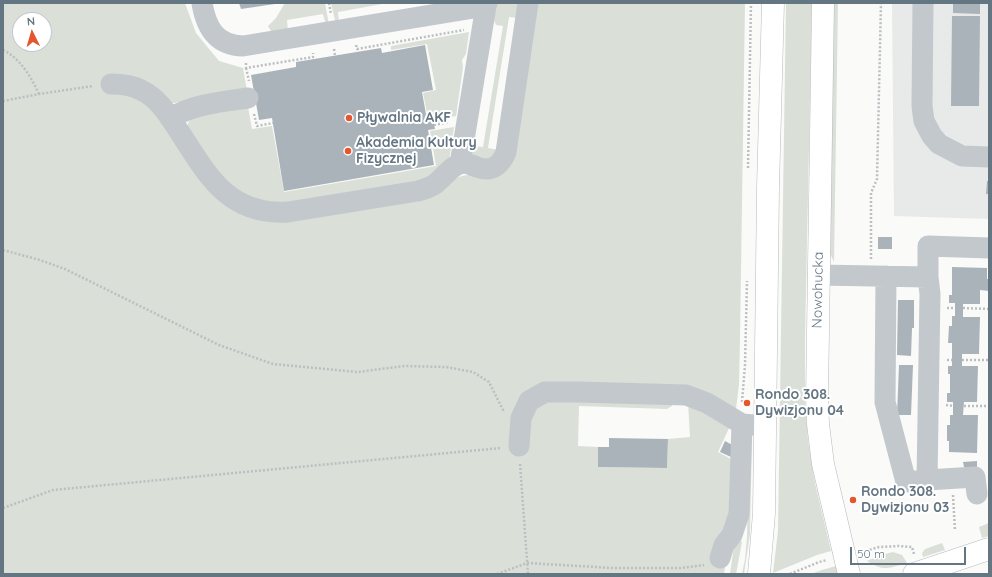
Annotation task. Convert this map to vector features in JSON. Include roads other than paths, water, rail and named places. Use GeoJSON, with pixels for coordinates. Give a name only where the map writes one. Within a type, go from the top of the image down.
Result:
{"type":"FeatureCollection","features":[{"type":"Feature","properties":{"kind":"main road"},"geometry":{"type":"LineString","coordinates":[[759,574],[764,512],[768,196],[773,3]]}},
{"type":"Feature","properties":{"kind":"main road","name":"Nowohucka"},"geometry":{"type":"LineString","coordinates":[[823,3],[817,397],[819,438],[823,464],[849,574]]}},
{"type":"Feature","properties":{"kind":"main road"},"geometry":{"type":"LineString","coordinates":[[915,567],[989,549]]}},
{"type":"Feature","properties":{"kind":"street"},"geometry":{"type":"LineString","coordinates":[[202,3],[207,23],[218,38],[233,46],[243,46],[487,4],[460,164]]}},
{"type":"Feature","properties":{"kind":"street"},"geometry":{"type":"LineString","coordinates":[[111,84],[121,84],[140,89],[150,95],[170,118],[213,182],[233,200],[245,206],[264,212],[288,212],[418,191],[433,186],[460,164],[466,163],[481,169],[497,166],[502,162],[506,152],[528,3]]}},
{"type":"Feature","properties":{"kind":"street"},"geometry":{"type":"LineString","coordinates":[[923,3],[922,106],[924,121],[932,136],[939,144],[962,156],[989,157]]}},
{"type":"Feature","properties":{"kind":"street"},"geometry":{"type":"LineString","coordinates":[[170,118],[195,106],[248,89]]}},
{"type":"Feature","properties":{"kind":"street"},"geometry":{"type":"LineString","coordinates":[[927,480],[930,294],[928,277],[928,246],[989,248]]}},
{"type":"Feature","properties":{"kind":"street"},"geometry":{"type":"LineString","coordinates":[[818,275],[928,277]]}},
{"type":"Feature","properties":{"kind":"street"},"geometry":{"type":"LineString","coordinates":[[879,276],[885,402],[906,482],[976,477],[977,494]]}},
{"type":"Feature","properties":{"kind":"street"},"geometry":{"type":"LineString","coordinates":[[519,446],[522,418],[529,401],[545,392],[686,395],[707,403],[742,424],[766,426]]}},
{"type":"Feature","properties":{"kind":"street"},"geometry":{"type":"LineString","coordinates":[[720,558],[724,546],[732,535],[739,514],[742,424]]}},
{"type":"Feature","properties":{"kind":"place","name":"Pływalnia AKF"},"geometry":{"type":"Point","coordinates":[349,118]}},
{"type":"Feature","properties":{"kind":"place","name":"Akademia Kultury Fizycznej"},"geometry":{"type":"Point","coordinates":[348,151]}},
{"type":"Feature","properties":{"kind":"place","name":"Rondo 308. Dywizjonu 04"},"geometry":{"type":"Point","coordinates":[747,403]}},
{"type":"Feature","properties":{"kind":"place","name":"Rondo 308. Dywizjonu 03"},"geometry":{"type":"Point","coordinates":[853,500]}}]}
